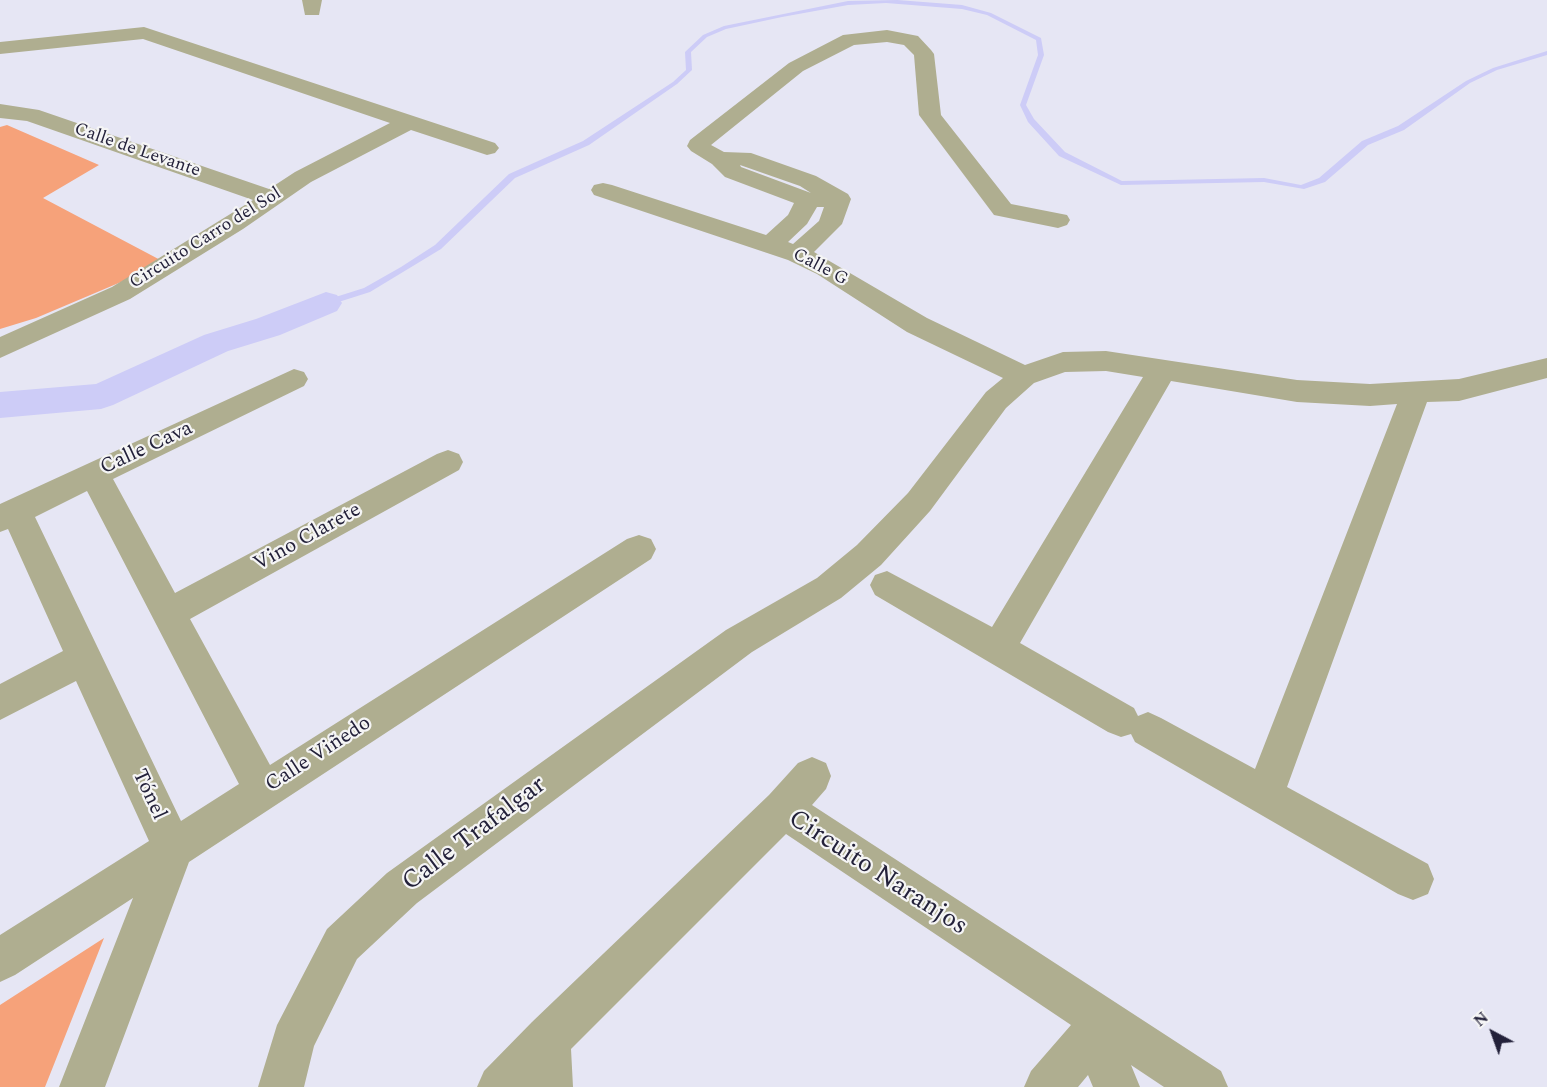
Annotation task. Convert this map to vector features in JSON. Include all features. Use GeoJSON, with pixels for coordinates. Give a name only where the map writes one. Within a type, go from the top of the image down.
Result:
{"type":"FeatureCollection","features":[{"type":"Feature","properties":{"kind":"street"},"geometry":{"type":"LineString","coordinates":[[0,49],[144,33],[487,148]]}},
{"type":"Feature","properties":{"kind":"street"},"geometry":{"type":"LineString","coordinates":[[839,199],[808,200],[733,172],[720,159],[699,146],[701,140],[796,67],[850,39],[886,36],[911,40],[924,54],[930,115],[1003,210],[1058,220]]}},
{"type":"Feature","properties":{"kind":"street","name":"Calle de Levante"},"geometry":{"type":"LineString","coordinates":[[0,111],[31,115],[272,198]]}},
{"type":"Feature","properties":{"kind":"street","name":"Circuito Carro del Sol"},"geometry":{"type":"LineString","coordinates":[[0,348],[121,293],[336,158],[409,122]]}},
{"type":"Feature","properties":{"kind":"street"},"geometry":{"type":"LineString","coordinates":[[720,159],[743,158],[808,181],[839,199]]}},
{"type":"Feature","properties":{"kind":"street","name":"Calle G"},"geometry":{"type":"LineString","coordinates":[[603,190],[797,254],[826,268],[917,325],[1024,376]]}},
{"type":"Feature","properties":{"kind":"street"},"geometry":{"type":"LineString","coordinates":[[797,254],[830,224],[839,199]]}},
{"type":"Feature","properties":{"kind":"street"},"geometry":{"type":"LineString","coordinates":[[771,244],[798,219],[808,200]]}},
{"type":"Feature","properties":{"kind":"street"},"geometry":{"type":"LineString","coordinates":[[1024,376],[1063,362],[1106,360],[1297,391],[1370,395],[1459,390],[1547,368]]}},
{"type":"Feature","properties":{"kind":"street"},"geometry":{"type":"LineString","coordinates":[[998,649],[1156,383],[1160,368]]}},
{"type":"Feature","properties":{"kind":"street","name":"Calle Trafalgar"},"geometry":{"type":"LineString","coordinates":[[281,1087],[293,1041],[342,944],[402,888],[739,641],[829,588],[869,555],[919,502],[996,400],[1024,376]]}},
{"type":"Feature","properties":{"kind":"street","name":"Calle Cava"},"geometry":{"type":"LineString","coordinates":[[8,515],[294,379]]}},
{"type":"Feature","properties":{"kind":"street"},"geometry":{"type":"LineString","coordinates":[[1264,795],[1416,392]]}},
{"type":"Feature","properties":{"kind":"street","name":"Vino Clarete"},"geometry":{"type":"LineString","coordinates":[[168,614],[448,462]]}},
{"type":"Feature","properties":{"kind":"street"},"geometry":{"type":"LineString","coordinates":[[94,474],[263,791]]}},
{"type":"Feature","properties":{"kind":"street","name":"Tónel"},"geometry":{"type":"LineString","coordinates":[[8,515],[85,658],[173,849]]}},
{"type":"Feature","properties":{"kind":"street","name":"Calle Viñedo"},"geometry":{"type":"LineString","coordinates":[[0,960],[639,549]]}},
{"type":"Feature","properties":{"kind":"street"},"geometry":{"type":"LineString","coordinates":[[887,585],[1413,879]]}},
{"type":"Feature","properties":{"kind":"street"},"geometry":{"type":"LineString","coordinates":[[0,703],[85,658]]}},
{"type":"Feature","properties":{"kind":"street"},"geometry":{"type":"LineString","coordinates":[[783,809],[812,776]]}},
{"type":"Feature","properties":{"kind":"street","name":"Circuito Naranjos"},"geometry":{"type":"LineString","coordinates":[[500,1087],[783,809],[1098,1029],[1205,1087]]}},
{"type":"Feature","properties":{"kind":"street"},"geometry":{"type":"LineString","coordinates":[[82,1087],[173,849]]}},
{"type":"Feature","properties":{"kind":"street"},"geometry":{"type":"LineString","coordinates":[[1047,1087],[1098,1029]]}},
{"type":"Feature","properties":{"kind":"street"},"geometry":{"type":"LineString","coordinates":[[1098,1029],[1117,1087]]}},
{"type":"Feature","properties":{"kind":"street"},"geometry":{"type":"LineString","coordinates":[[548,1038],[550,1087]]}},
{"type":"Feature","properties":{"kind":"shaded area"},"geometry":{"type":"Polygon","coordinates":[[[7,125],[99,165],[43,198],[166,263],[36,318],[0,329],[0,127],[7,125]]]}},
{"type":"Feature","properties":{"kind":"shaded area"},"geometry":{"type":"Polygon","coordinates":[[[104,938],[45,1087],[0,1087],[0,1005],[104,938]]]}},
{"type":"Feature","properties":{"kind":"waterway"},"geometry":{"type":"LineString","coordinates":[[326,303],[367,290],[404,269],[438,247],[512,176],[586,143],[675,83],[689,70],[688,52],[705,36],[724,28],[782,15],[848,3],[886,1],[962,7],[989,14],[1039,39],[1041,55],[1023,105],[1031,120],[1062,154],[1121,183],[1264,180],[1301,187],[1322,180],[1365,143],[1401,128],[1468,82],[1495,69],[1547,53]]}},
{"type":"Feature","properties":{"kind":"waterway"},"geometry":{"type":"LineString","coordinates":[[0,405],[101,396],[216,343],[268,327],[326,303]]}}]}
